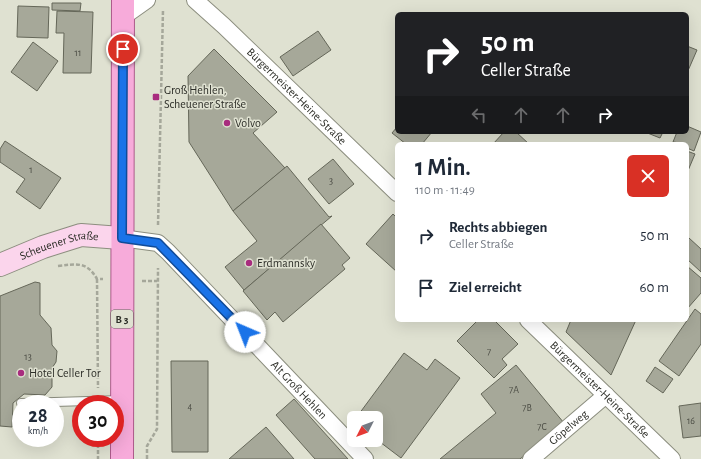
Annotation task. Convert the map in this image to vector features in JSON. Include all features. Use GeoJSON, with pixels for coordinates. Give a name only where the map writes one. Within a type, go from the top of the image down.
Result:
{"type":"FeatureCollection","features":[{"type":"Feature","properties":{"kind":"main road","name":"B 3"},"geometry":{"type":"LineString","coordinates":[[122,395],[123,9]]}},
{"type":"Feature","properties":{"kind":"main road","name":"Scheuener Straße"},"geometry":{"type":"LineString","coordinates":[[0,265],[43,247],[81,235],[122,238]]}},
{"type":"Feature","properties":{"kind":"main road","name":"B 3"},"geometry":{"type":"LineString","coordinates":[[122,447],[122,459]]}},
{"type":"Feature","properties":{"kind":"street"},"geometry":{"type":"LineString","coordinates":[[123,9],[147,0]]}},
{"type":"Feature","properties":{"kind":"street","name":"Bürgermeister-Heine-Straße"},"geometry":{"type":"LineString","coordinates":[[195,0],[224,26],[395,191]]}},
{"type":"Feature","properties":{"kind":"street"},"geometry":{"type":"LineString","coordinates":[[122,238],[158,243]]}},
{"type":"Feature","properties":{"kind":"street","name":"Alt Groß Hehlen"},"geometry":{"type":"LineString","coordinates":[[158,243],[278,366],[365,459]]}},
{"type":"Feature","properties":{"kind":"street","name":"Bürgermeister-Heine-Straße"},"geometry":{"type":"LineString","coordinates":[[530,322],[672,459]]}},
{"type":"Feature","properties":{"kind":"street","name":"Göpelweg"},"geometry":{"type":"LineString","coordinates":[[531,459],[606,395]]}},
{"type":"Feature","properties":{"kind":"path"},"geometry":{"type":"LineString","coordinates":[[147,459],[147,446],[157,429],[158,243],[162,8]]}},
{"type":"Feature","properties":{"kind":"path"},"geometry":{"type":"LineString","coordinates":[[97,279],[98,395]]}},
{"type":"Feature","properties":{"kind":"path"},"geometry":{"type":"LineString","coordinates":[[98,447],[98,459]]}},
{"type":"Feature","properties":{"kind":"building"},"geometry":{"type":"Polygon","coordinates":[[[52,3],[81,3],[80,11],[52,10],[52,3]]]}},
{"type":"Feature","properties":{"kind":"building"},"geometry":{"type":"Polygon","coordinates":[[[18,6],[49,7],[48,38],[17,37],[18,6]]]}},
{"type":"Feature","properties":{"kind":"building"},"geometry":{"type":"Polygon","coordinates":[[[57,11],[93,12],[91,73],[63,73],[64,33],[56,33],[57,11]]]}},
{"type":"Feature","properties":{"kind":"building"},"geometry":{"type":"Polygon","coordinates":[[[318,31],[331,50],[293,76],[280,57],[318,31]]]}},
{"type":"Feature","properties":{"kind":"building"},"geometry":{"type":"Polygon","coordinates":[[[33,42],[58,61],[37,91],[11,72],[33,42]]]}},
{"type":"Feature","properties":{"kind":"building"},"geometry":{"type":"Polygon","coordinates":[[[689,47],[697,50],[689,68],[689,47]]]}},
{"type":"Feature","properties":{"kind":"building","name":"Volvo"},"geometry":{"type":"Polygon","coordinates":[[[214,49],[277,112],[253,133],[285,168],[233,211],[189,142],[188,76],[214,49]]]}},
{"type":"Feature","properties":{"kind":"building"},"geometry":{"type":"Polygon","coordinates":[[[689,127],[701,132],[694,151],[689,149],[689,142],[673,142],[676,134],[689,134],[689,127]]]}},
{"type":"Feature","properties":{"kind":"building"},"geometry":{"type":"Polygon","coordinates":[[[395,129],[395,134],[430,134],[424,142],[403,142],[392,133],[395,129]]]}},
{"type":"Feature","properties":{"kind":"building"},"geometry":{"type":"Polygon","coordinates":[[[502,134],[518,134],[527,142],[495,142],[502,134]]]}},
{"type":"Feature","properties":{"kind":"building"},"geometry":{"type":"Polygon","coordinates":[[[650,134],[662,134],[660,138],[650,134]]]}},
{"type":"Feature","properties":{"kind":"building"},"geometry":{"type":"Polygon","coordinates":[[[5,141],[61,178],[40,209],[16,192],[25,179],[0,162],[0,149],[5,141]]]}},
{"type":"Feature","properties":{"kind":"building"},"geometry":{"type":"Polygon","coordinates":[[[689,152],[695,154],[689,168],[689,152]]]}},
{"type":"Feature","properties":{"kind":"building"},"geometry":{"type":"Polygon","coordinates":[[[333,159],[354,184],[329,204],[308,179],[333,159]]]}},
{"type":"Feature","properties":{"kind":"building"},"geometry":{"type":"Polygon","coordinates":[[[287,166],[329,217],[332,216],[244,290],[225,267],[257,241],[233,211],[287,166]]]}},
{"type":"Feature","properties":{"kind":"building"},"geometry":{"type":"Polygon","coordinates":[[[393,214],[395,216],[395,270],[366,244],[393,214]]]}},
{"type":"Feature","properties":{"kind":"building"},"geometry":{"type":"Polygon","coordinates":[[[321,224],[350,258],[342,265],[345,269],[283,322],[275,312],[267,320],[243,291],[321,224]]]}},
{"type":"Feature","properties":{"kind":"building"},"geometry":{"type":"Polygon","coordinates":[[[689,238],[701,249],[701,272],[689,261],[689,238]]]}},
{"type":"Feature","properties":{"kind":"building"},"geometry":{"type":"Polygon","coordinates":[[[689,268],[701,278],[701,293],[689,307],[689,268]]]}},
{"type":"Feature","properties":{"kind":"building"},"geometry":{"type":"Polygon","coordinates":[[[35,282],[40,283],[40,315],[51,328],[52,345],[57,351],[56,362],[52,368],[52,387],[45,395],[12,395],[12,427],[0,426],[0,296],[35,282]]]}},
{"type":"Feature","properties":{"kind":"building"},"geometry":{"type":"Polygon","coordinates":[[[695,309],[701,314],[701,344],[679,376],[659,361],[686,322],[689,322],[689,318],[695,309]]]}},
{"type":"Feature","properties":{"kind":"building"},"geometry":{"type":"Polygon","coordinates":[[[476,322],[496,322],[518,344],[502,359],[507,365],[494,378],[457,341],[476,322]]]}},
{"type":"Feature","properties":{"kind":"building"},"geometry":{"type":"Polygon","coordinates":[[[570,322],[635,322],[611,375],[566,332],[570,322]]]}},
{"type":"Feature","properties":{"kind":"building"},"geometry":{"type":"Polygon","coordinates":[[[404,353],[427,370],[435,359],[460,378],[401,458],[383,444],[383,411],[361,411],[404,353]]]}},
{"type":"Feature","properties":{"kind":"building"},"geometry":{"type":"Polygon","coordinates":[[[171,361],[208,361],[208,452],[172,452],[171,361]]]}},
{"type":"Feature","properties":{"kind":"building"},"geometry":{"type":"Polygon","coordinates":[[[516,365],[564,423],[520,459],[440,459],[496,413],[481,394],[516,365]]]}},
{"type":"Feature","properties":{"kind":"building"},"geometry":{"type":"Polygon","coordinates":[[[655,367],[673,379],[663,393],[646,381],[655,367]]]}},
{"type":"Feature","properties":{"kind":"building"},"geometry":{"type":"Polygon","coordinates":[[[294,399],[348,459],[315,459],[276,415],[294,399]]]}},
{"type":"Feature","properties":{"kind":"building"},"geometry":{"type":"Polygon","coordinates":[[[701,403],[701,436],[683,438],[679,406],[701,403]]]}},
{"type":"Feature","properties":{"kind":"building"},"geometry":{"type":"Polygon","coordinates":[[[266,427],[294,459],[229,459],[266,427]]]}},
{"type":"Feature","properties":{"kind":"place","name":"Groß Hehlen, Scheuener Straße"},"geometry":{"type":"Point","coordinates":[156,97]}},
{"type":"Feature","properties":{"kind":"place","name":"Volvo"},"geometry":{"type":"Point","coordinates":[227,123]}},
{"type":"Feature","properties":{"kind":"place","name":"Erdmannsky"},"geometry":{"type":"Point","coordinates":[249,263]}},
{"type":"Feature","properties":{"kind":"place","name":"Hotel Celler Tor"},"geometry":{"type":"Point","coordinates":[21,373]}},
{"type":"Feature","properties":{"kind":"route"},"geometry":{"type":"LineString","coordinates":[[123,49],[122,238],[158,243],[245,332]]}}]}
